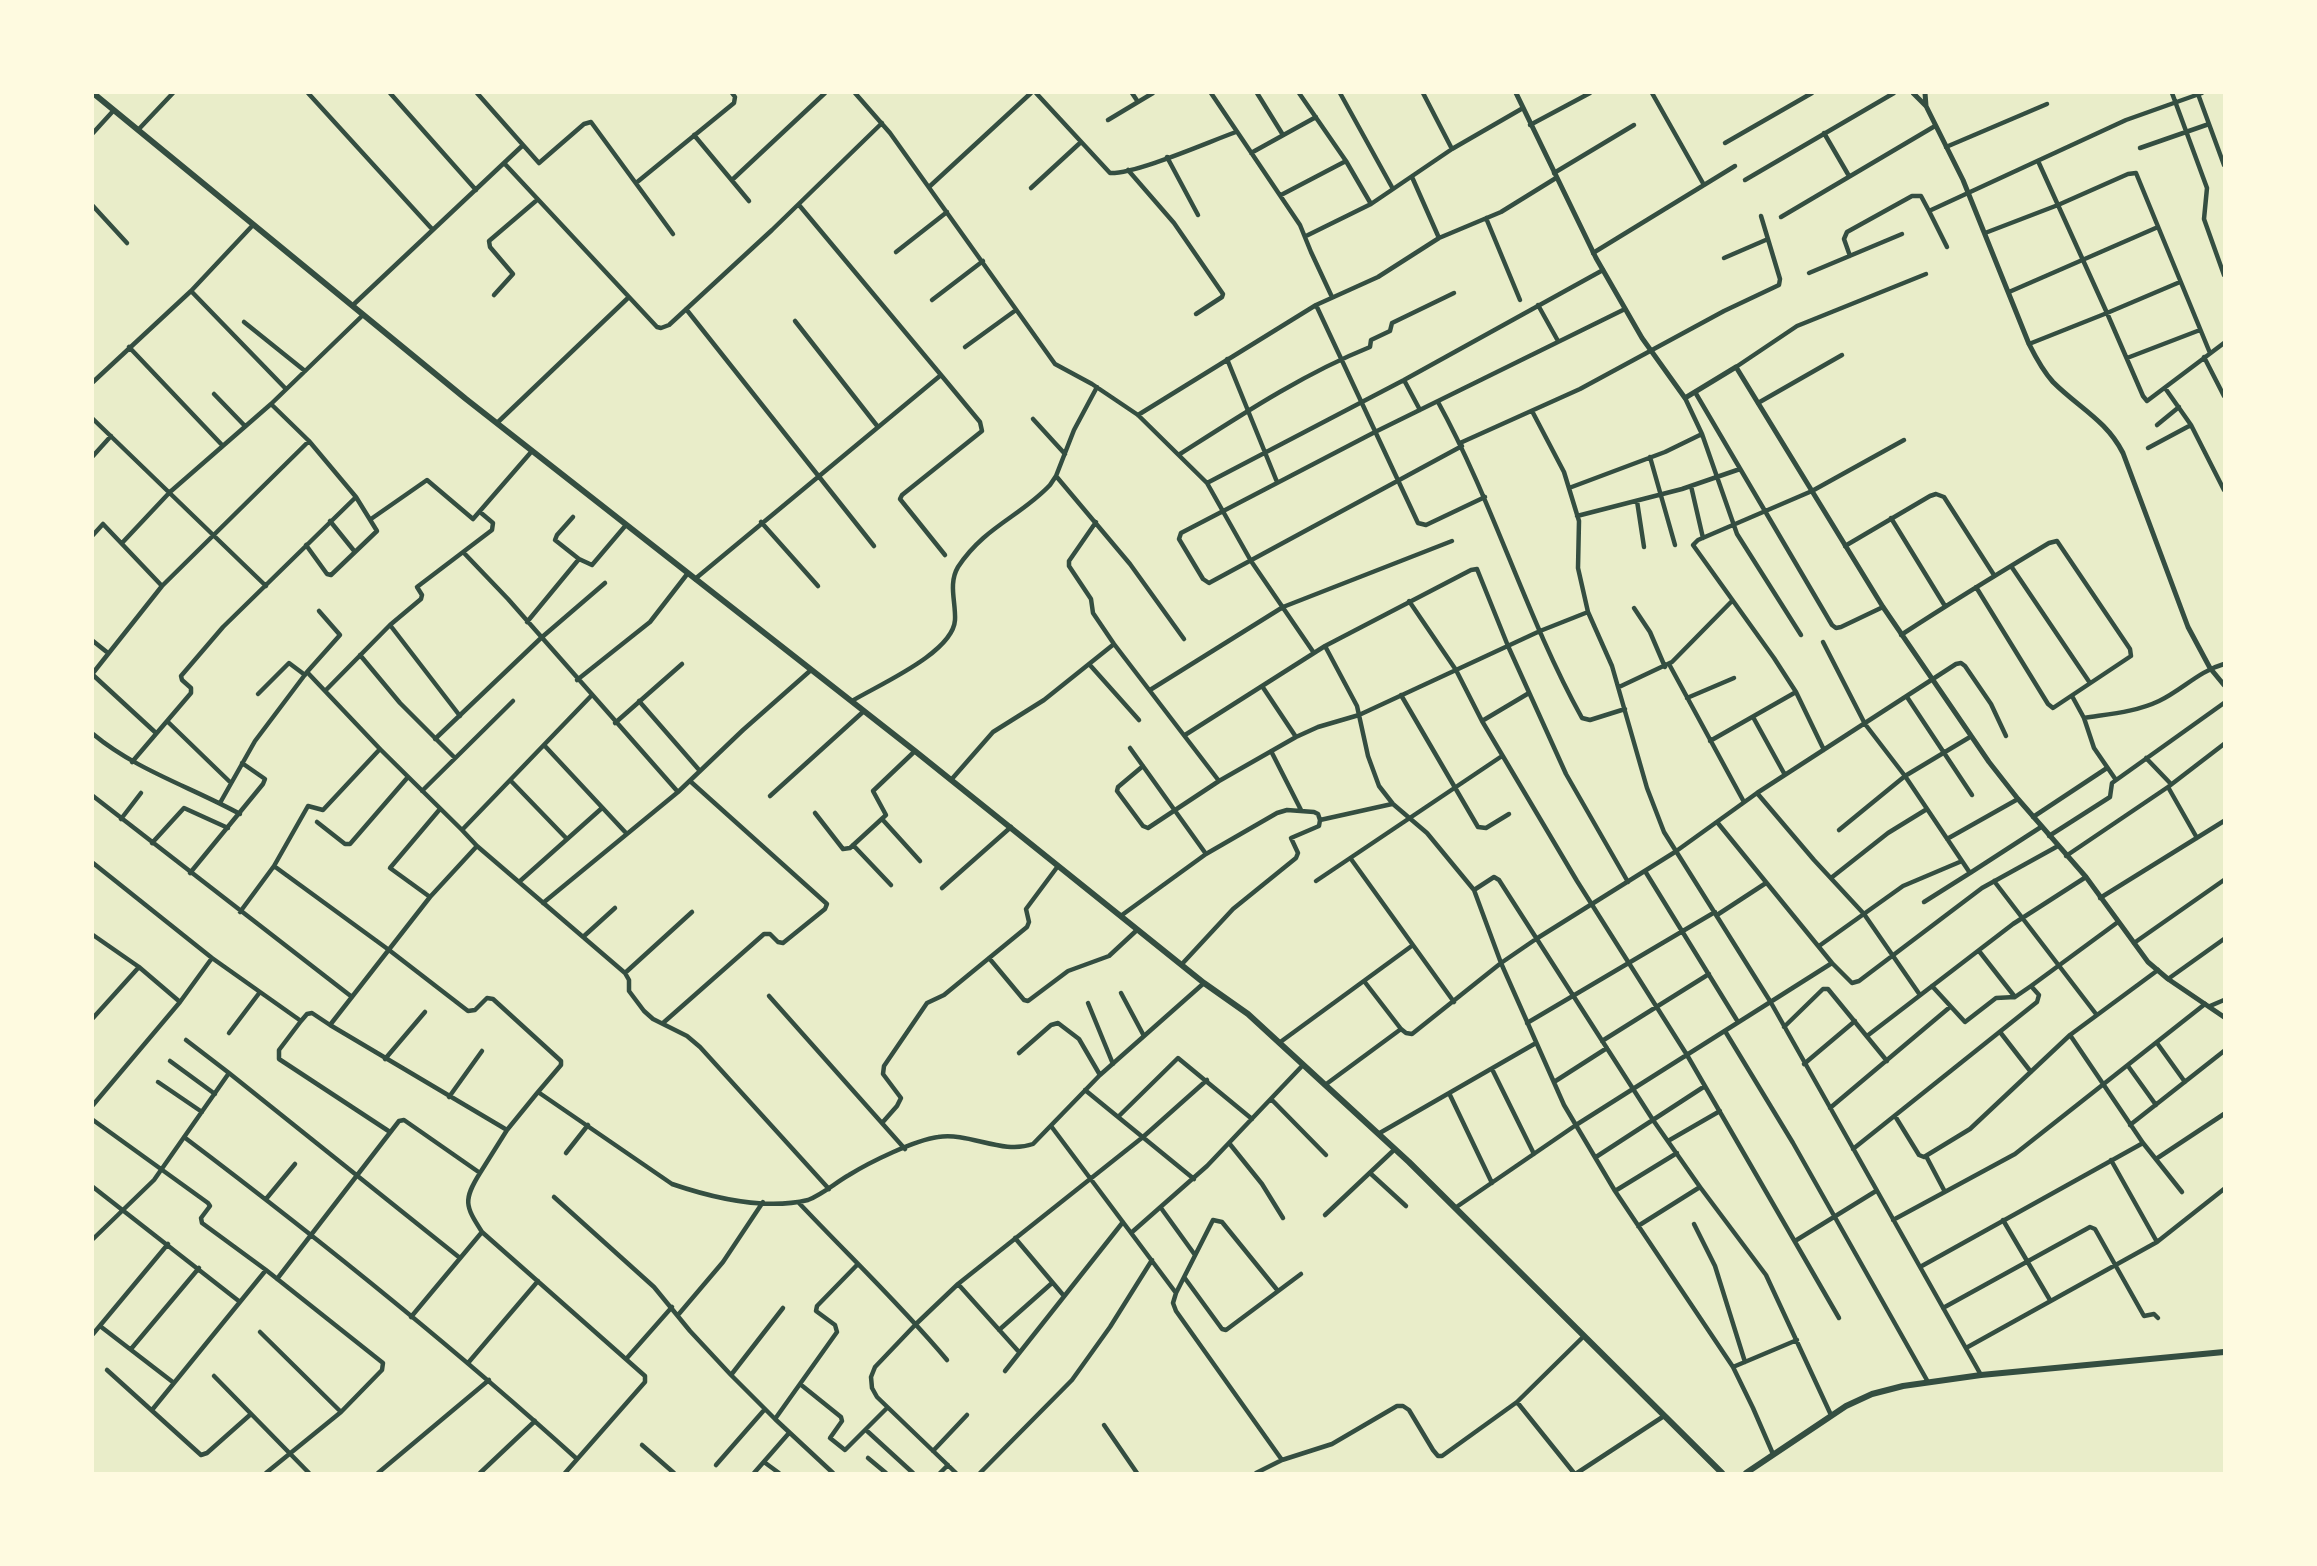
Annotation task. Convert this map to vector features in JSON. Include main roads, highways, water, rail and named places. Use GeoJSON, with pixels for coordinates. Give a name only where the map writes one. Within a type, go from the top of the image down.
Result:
{"type":"FeatureCollection","features":[{"type":"Feature","properties":{"kind":"main road"},"geometry":{"type":"LineString","coordinates":[[94,98],[114,110],[497,424],[915,751],[1204,983],[1248,1014],[1395,1149],[1722,1473]]}},
{"type":"Feature","properties":{"kind":"main road"},"geometry":{"type":"LineString","coordinates":[[1746,1473],[1831,1415],[1872,1394],[1928,1382],[1981,1375],[2224,1352]]}}]}
